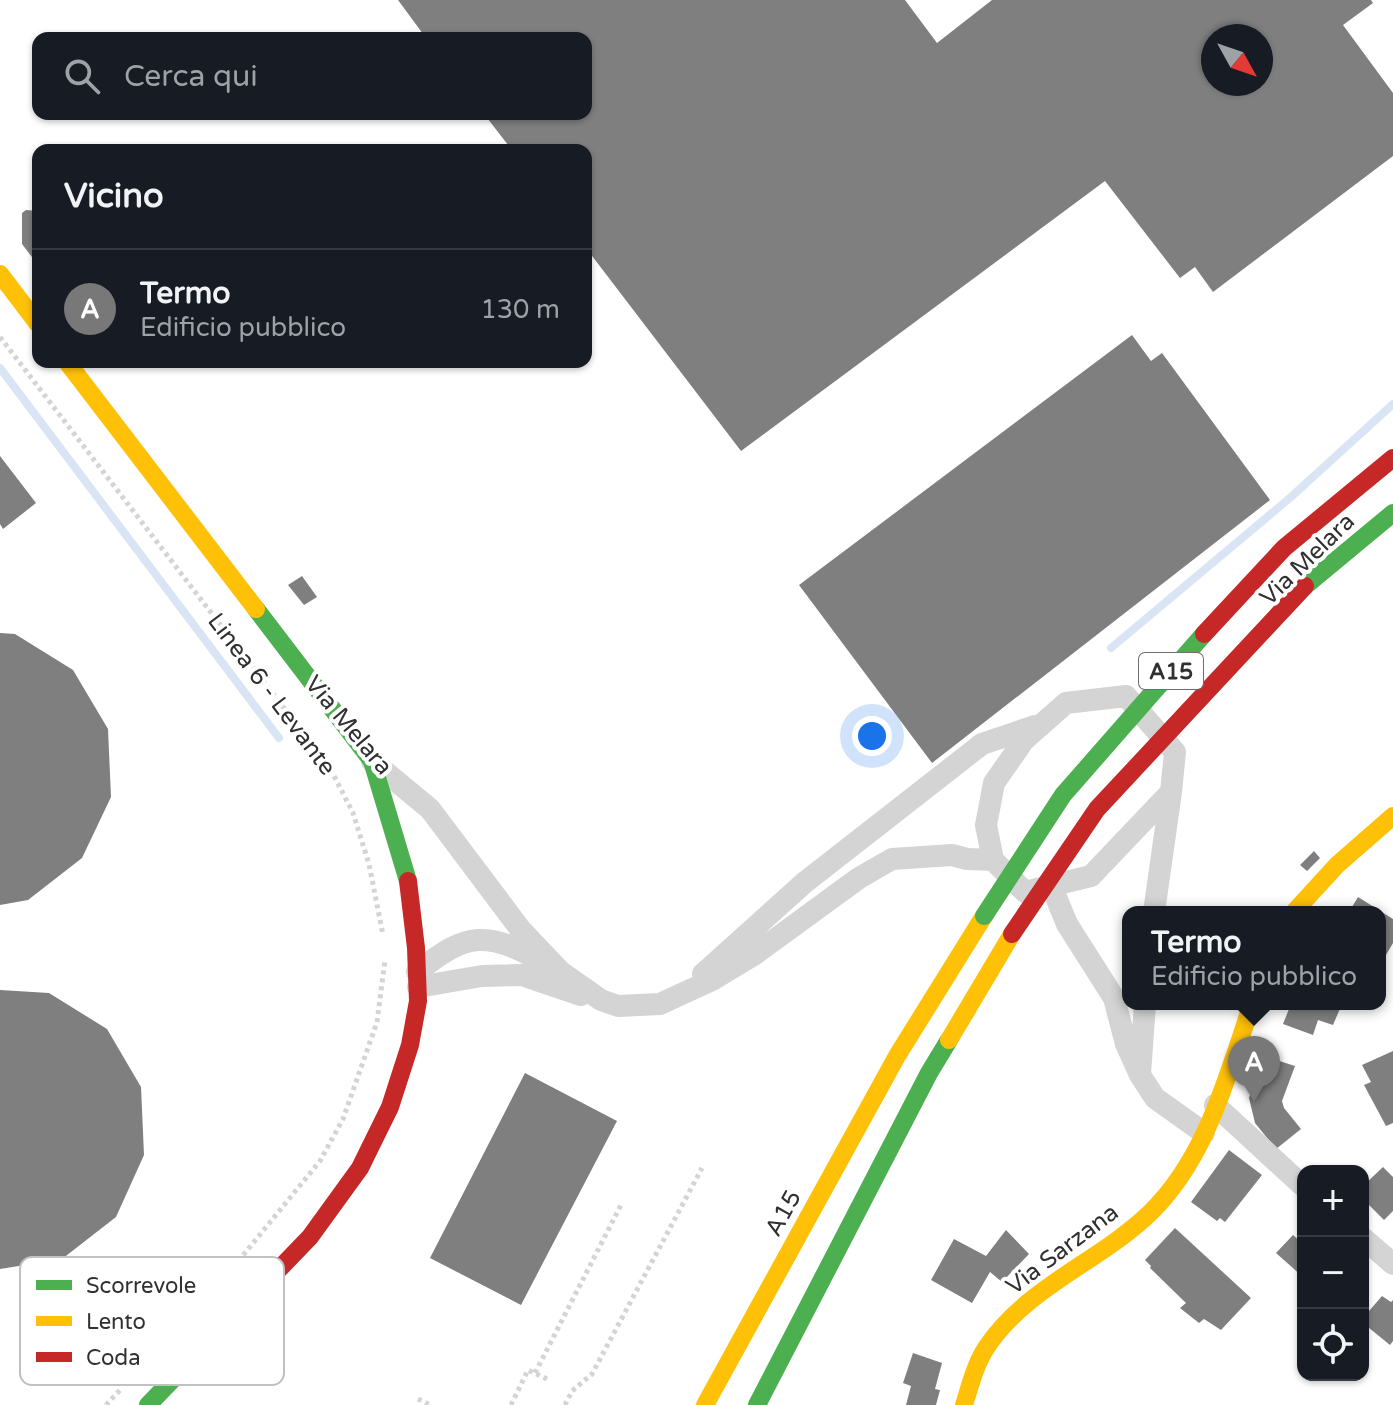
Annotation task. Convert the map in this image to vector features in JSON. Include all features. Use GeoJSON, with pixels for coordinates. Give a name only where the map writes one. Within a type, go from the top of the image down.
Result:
{"type":"FeatureCollection","features":[{"type":"Feature","properties":{"kind":"main road"},"geometry":{"type":"LineString","coordinates":[[0,274],[32,316]]}},
{"type":"Feature","properties":{"kind":"main road","name":"Via Melara"},"geometry":{"type":"LineString","coordinates":[[72,368],[372,761]]}},
{"type":"Feature","properties":{"kind":"main road","name":"A15"},"geometry":{"type":"LineString","coordinates":[[705,1405],[897,1056],[1063,795],[1284,548],[1393,458]]}},
{"type":"Feature","properties":{"kind":"main road","name":"A15"},"geometry":{"type":"LineString","coordinates":[[757,1405],[929,1073],[1012,934],[1097,809],[1305,586],[1393,513]]}},
{"type":"Feature","properties":{"kind":"main road"},"geometry":{"type":"LineString","coordinates":[[284,1264],[310,1237],[360,1168],[390,1107],[410,1045],[418,1001],[411,891],[372,761]]}},
{"type":"Feature","properties":{"kind":"main road"},"geometry":{"type":"LineString","coordinates":[[1299,906],[1337,865],[1393,816]]}},
{"type":"Feature","properties":{"kind":"main road","name":"Via Sarzana"},"geometry":{"type":"LineString","coordinates":[[964,1405],[988,1345],[1026,1302],[1123,1236],[1170,1190],[1204,1133],[1250,1010]]}},
{"type":"Feature","properties":{"kind":"main road"},"geometry":{"type":"LineString","coordinates":[[148,1405],[167,1385]]}},
{"type":"Feature","properties":{"kind":"street","name":"Via Melara"},"geometry":{"type":"LineString","coordinates":[[1126,696],[1188,669],[1225,640],[1342,525],[1393,482]]}},
{"type":"Feature","properties":{"kind":"street","name":"Via Melara"},"geometry":{"type":"LineString","coordinates":[[1175,752],[1200,683],[1225,640]]}},
{"type":"Feature","properties":{"kind":"street"},"geometry":{"type":"LineString","coordinates":[[1155,906],[1171,792],[1175,752],[1126,696],[1066,703],[1024,740],[994,783],[986,825],[993,860],[1025,892],[1091,876],[1171,792]]}},
{"type":"Feature","properties":{"kind":"street","name":"Via Melara"},"geometry":{"type":"LineString","coordinates":[[681,994],[804,883],[982,744],[1043,723]]}},
{"type":"Feature","properties":{"kind":"street","name":"Via Melara"},"geometry":{"type":"LineString","coordinates":[[372,761],[430,809],[521,930],[561,972],[601,1000],[618,1006],[660,1004],[712,980],[755,954],[859,878],[892,859],[952,855],[993,860]]}},
{"type":"Feature","properties":{"kind":"street"},"geometry":{"type":"LineString","coordinates":[[1051,885],[1067,924],[1114,998],[1126,1044],[1140,1075],[1155,1098],[1204,1133]]}},
{"type":"Feature","properties":{"kind":"street"},"geometry":{"type":"LineString","coordinates":[[418,980],[442,952],[484,938],[515,947],[561,972]]}},
{"type":"Feature","properties":{"kind":"street"},"geometry":{"type":"LineString","coordinates":[[418,980],[522,975],[601,1000]]}},
{"type":"Feature","properties":{"kind":"street"},"geometry":{"type":"LineString","coordinates":[[1140,1075],[1145,1010]]}},
{"type":"Feature","properties":{"kind":"street"},"geometry":{"type":"LineString","coordinates":[[1215,1105],[1297,1180]]}},
{"type":"Feature","properties":{"kind":"street"},"geometry":{"type":"LineString","coordinates":[[1369,1243],[1393,1264]]}},
{"type":"Feature","properties":{"kind":"path","name":"Linea 6 - Levante"},"geometry":{"type":"LineString","coordinates":[[0,337],[330,768],[353,813],[369,864],[383,937]]}},
{"type":"Feature","properties":{"kind":"path"},"geometry":{"type":"LineString","coordinates":[[241,1257],[320,1161],[343,1119],[377,1022],[386,952]]}},
{"type":"Feature","properties":{"kind":"path"},"geometry":{"type":"LineString","coordinates":[[565,1405],[572,1391],[592,1374],[702,1168]]}},
{"type":"Feature","properties":{"kind":"path"},"geometry":{"type":"LineString","coordinates":[[535,1373],[622,1203]]}},
{"type":"Feature","properties":{"kind":"path"},"geometry":{"type":"LineString","coordinates":[[511,1405],[528,1370],[547,1379]]}},
{"type":"Feature","properties":{"kind":"path"},"geometry":{"type":"LineString","coordinates":[[106,1405],[125,1385]]}},
{"type":"Feature","properties":{"kind":"path"},"geometry":{"type":"LineString","coordinates":[[418,1399],[430,1405]]}},
{"type":"Feature","properties":{"kind":"building"},"geometry":{"type":"Polygon","coordinates":[[[398,0],[905,0],[937,43],[992,0],[1371,0],[1373,3],[1343,25],[1393,93],[1393,156],[1213,292],[1195,267],[1180,278],[1105,181],[741,451],[592,256],[592,144],[507,144],[489,120],[592,120],[592,32],[422,32],[398,0]]]}},
{"type":"Feature","properties":{"kind":"building"},"geometry":{"type":"Polygon","coordinates":[[[32,210],[32,257],[22,244],[22,213],[32,210]]]}},
{"type":"Feature","properties":{"kind":"building"},"geometry":{"type":"Polygon","coordinates":[[[1132,335],[1151,361],[1162,353],[1270,500],[932,763],[799,585],[1132,335]]]}},
{"type":"Feature","properties":{"kind":"building"},"geometry":{"type":"Polygon","coordinates":[[[0,456],[36,503],[3,529],[0,524],[0,456]]]}},
{"type":"Feature","properties":{"kind":"building"},"geometry":{"type":"Polygon","coordinates":[[[302,576],[317,597],[304,605],[288,585],[302,576]]]}},
{"type":"Feature","properties":{"kind":"building"},"geometry":{"type":"Polygon","coordinates":[[[0,633],[15,634],[73,670],[108,729],[111,797],[82,858],[28,900],[0,905],[0,633]]]}},
{"type":"Feature","properties":{"kind":"building"},"geometry":{"type":"Polygon","coordinates":[[[1314,851],[1320,858],[1307,871],[1300,865],[1314,851]]]}},
{"type":"Feature","properties":{"kind":"building"},"geometry":{"type":"Polygon","coordinates":[[[1358,897],[1372,906],[1353,906],[1358,897]]]}},
{"type":"Feature","properties":{"kind":"building"},"geometry":{"type":"Polygon","coordinates":[[[1386,915],[1393,919],[1393,943],[1386,955],[1386,915]]]}},
{"type":"Feature","properties":{"kind":"building"},"geometry":{"type":"Polygon","coordinates":[[[0,990],[49,993],[107,1029],[141,1087],[144,1155],[116,1217],[65,1257],[20,1257],[20,1266],[0,1269],[0,990]]]}},
{"type":"Feature","properties":{"kind":"building"},"geometry":{"type":"Polygon","coordinates":[[[1289,1010],[1339,1010],[1333,1025],[1318,1020],[1313,1035],[1283,1024],[1289,1010]]]}},
{"type":"Feature","properties":{"kind":"building"},"geometry":{"type":"Polygon","coordinates":[[[1393,1051],[1393,1123],[1386,1126],[1364,1085],[1371,1082],[1362,1065],[1393,1051]]]}},
{"type":"Feature","properties":{"kind":"building"},"geometry":{"type":"Polygon","coordinates":[[[1264,1056],[1295,1066],[1282,1101],[1301,1129],[1276,1149],[1255,1123],[1249,1098],[1264,1056]]]}},
{"type":"Feature","properties":{"kind":"building"},"geometry":{"type":"Polygon","coordinates":[[[525,1073],[617,1121],[521,1305],[430,1258],[525,1073]]]}},
{"type":"Feature","properties":{"kind":"building"},"geometry":{"type":"Polygon","coordinates":[[[1229,1150],[1262,1175],[1225,1222],[1220,1218],[1217,1221],[1191,1202],[1229,1150]]]}},
{"type":"Feature","properties":{"kind":"building"},"geometry":{"type":"Polygon","coordinates":[[[1383,1167],[1393,1177],[1393,1211],[1384,1220],[1369,1205],[1369,1180],[1383,1167]]]}},
{"type":"Feature","properties":{"kind":"building"},"geometry":{"type":"Polygon","coordinates":[[[1175,1228],[1251,1298],[1221,1330],[1204,1319],[1199,1323],[1180,1308],[1186,1303],[1145,1260],[1175,1228]]]}},
{"type":"Feature","properties":{"kind":"building"},"geometry":{"type":"Polygon","coordinates":[[[1006,1230],[1029,1254],[1002,1282],[990,1272],[972,1303],[931,1280],[954,1239],[986,1256],[1006,1230]]]}},
{"type":"Feature","properties":{"kind":"building"},"geometry":{"type":"Polygon","coordinates":[[[1293,1235],[1297,1239],[1297,1272],[1276,1253],[1293,1235]]]}},
{"type":"Feature","properties":{"kind":"building"},"geometry":{"type":"Polygon","coordinates":[[[1382,1296],[1391,1302],[1393,1300],[1393,1341],[1390,1345],[1369,1328],[1369,1311],[1382,1296]]]}},
{"type":"Feature","properties":{"kind":"building"},"geometry":{"type":"Polygon","coordinates":[[[913,1353],[942,1363],[935,1389],[940,1390],[936,1405],[906,1405],[911,1386],[903,1383],[913,1353]]]}},
{"type":"Feature","properties":{"kind":"waterway"},"geometry":{"type":"LineString","coordinates":[[0,368],[279,738]]}},
{"type":"Feature","properties":{"kind":"waterway"},"geometry":{"type":"LineString","coordinates":[[1111,648],[1291,497],[1393,404]]}},
{"type":"Feature","properties":{"kind":"traffic: fast"},"geometry":{"type":"LineString","coordinates":[[1305,586],[1393,513]]}},
{"type":"Feature","properties":{"kind":"traffic: fast"},"geometry":{"type":"LineString","coordinates":[[256,609],[372,761],[408,881]]}},
{"type":"Feature","properties":{"kind":"traffic: fast"},"geometry":{"type":"LineString","coordinates":[[984,916],[1063,795],[1204,634]]}},
{"type":"Feature","properties":{"kind":"traffic: fast"},"geometry":{"type":"LineString","coordinates":[[757,1405],[949,1040]]}},
{"type":"Feature","properties":{"kind":"traffic: fast"},"geometry":{"type":"LineString","coordinates":[[148,1405],[167,1385]]}},
{"type":"Feature","properties":{"kind":"traffic: slow"},"geometry":{"type":"LineString","coordinates":[[0,274],[32,316]]}},
{"type":"Feature","properties":{"kind":"traffic: slow"},"geometry":{"type":"LineString","coordinates":[[72,368],[256,609]]}},
{"type":"Feature","properties":{"kind":"traffic: slow"},"geometry":{"type":"LineString","coordinates":[[1299,906],[1337,865],[1393,816]]}},
{"type":"Feature","properties":{"kind":"traffic: slow"},"geometry":{"type":"LineString","coordinates":[[705,1405],[897,1056],[984,916]]}},
{"type":"Feature","properties":{"kind":"traffic: slow"},"geometry":{"type":"LineString","coordinates":[[949,1040],[1012,934]]}},
{"type":"Feature","properties":{"kind":"traffic: slow"},"geometry":{"type":"LineString","coordinates":[[964,1405],[979,1361],[1003,1327],[1043,1291],[1131,1229],[1170,1190],[1187,1166],[1213,1114],[1250,1010]]}},
{"type":"Feature","properties":{"kind":"traffic: jam"},"geometry":{"type":"LineString","coordinates":[[1204,634],[1284,548],[1393,458]]}},
{"type":"Feature","properties":{"kind":"traffic: jam"},"geometry":{"type":"LineString","coordinates":[[1012,934],[1097,809],[1305,586]]}},
{"type":"Feature","properties":{"kind":"traffic: jam"},"geometry":{"type":"LineString","coordinates":[[284,1264],[310,1237],[360,1168],[390,1107],[410,1045],[418,1001],[416,948],[408,881]]}},
{"type":"Feature","properties":{"kind":"place","name":"Termo"},"geometry":{"type":"Point","coordinates":[1254,1102]}}]}
